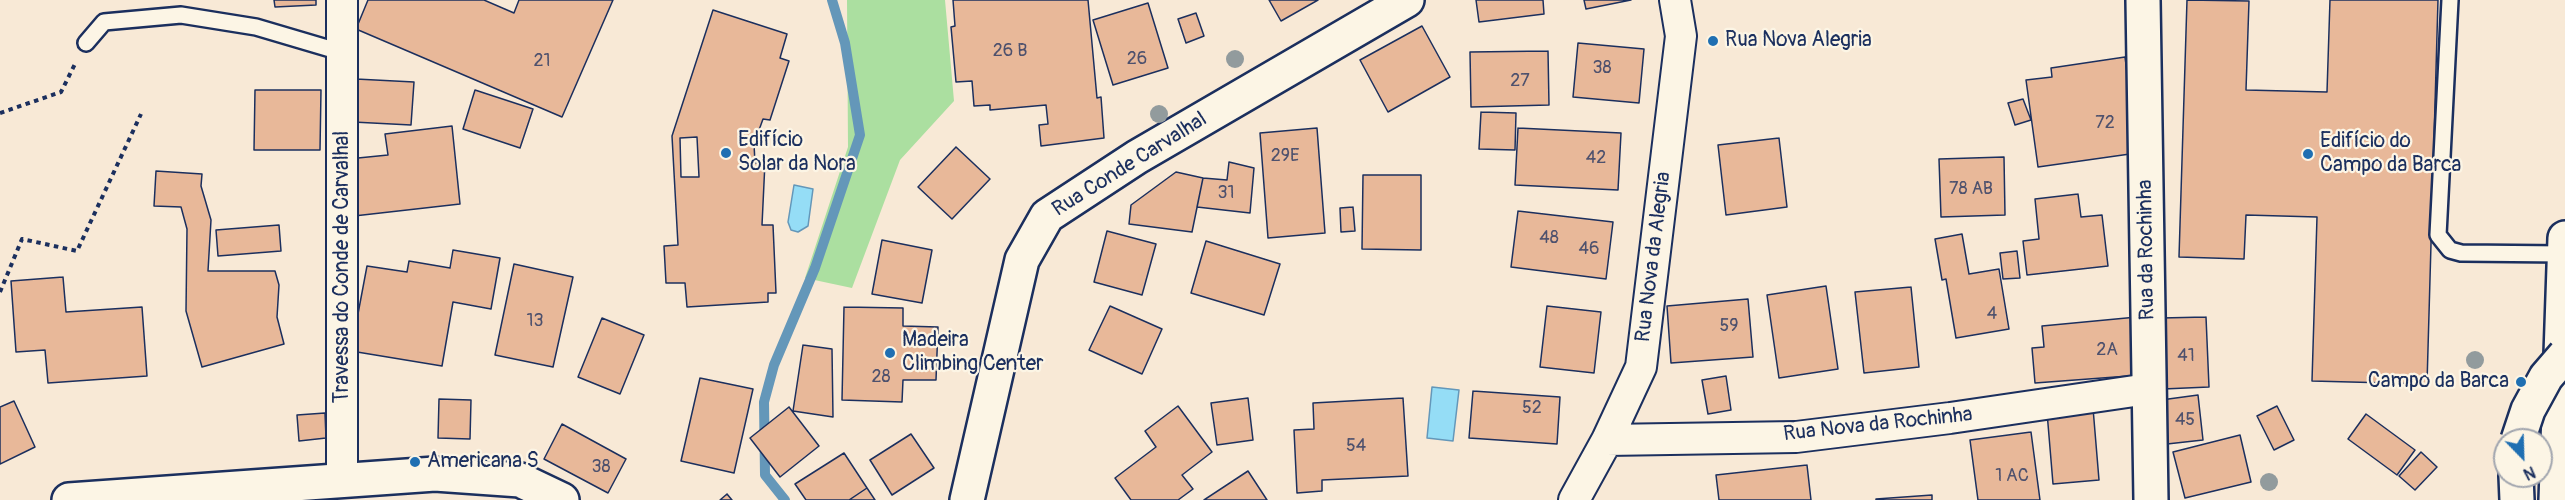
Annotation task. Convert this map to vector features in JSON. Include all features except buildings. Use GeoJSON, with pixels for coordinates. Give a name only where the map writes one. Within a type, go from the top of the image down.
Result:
{"type":"FeatureCollection","features":[{"type":"Feature","properties":{"kind":"street","name":"Travessa do Conde de Carvalhal"},"geometry":{"type":"LineString","coordinates":[[342,0],[344,53],[342,481]]}},
{"type":"Feature","properties":{"kind":"street","name":"Rua Conde Carvalhal"},"geometry":{"type":"LineString","coordinates":[[967,500],[1022,260],[1047,216],[1137,157],[1407,0]]}},
{"type":"Feature","properties":{"kind":"street","name":"Rua Nova da Alegria"},"geometry":{"type":"LineString","coordinates":[[1574,500],[1607,440],[1641,367],[1681,36],[1675,0]]}},
{"type":"Feature","properties":{"kind":"street","name":"Rua da Rochinha"},"geometry":{"type":"LineString","coordinates":[[2143,0],[2151,500]]}},
{"type":"Feature","properties":{"kind":"street"},"geometry":{"type":"LineString","coordinates":[[2556,500],[2565,246]]}},
{"type":"Feature","properties":{"kind":"street"},"geometry":{"type":"LineString","coordinates":[[2522,428],[2528,410],[2546,377],[2565,355]]}},
{"type":"Feature","properties":{"kind":"street","name":"Rua Nova da Rochinha"},"geometry":{"type":"LineString","coordinates":[[1607,440],[1796,436],[1950,418],[2148,389]]}},
{"type":"Feature","properties":{"kind":"street"},"geometry":{"type":"LineString","coordinates":[[69,500],[435,474],[520,480],[562,500]]}},
{"type":"Feature","properties":{"kind":"lane"},"geometry":{"type":"LineString","coordinates":[[2450,0],[2438,235],[2450,250],[2461,253],[2565,246]]}},
{"type":"Feature","properties":{"kind":"lane"},"geometry":{"type":"LineString","coordinates":[[86,43],[104,22],[181,15],[256,27],[344,53]]}},
{"type":"Feature","properties":{"kind":"path"},"geometry":{"type":"LineString","coordinates":[[0,113],[61,92],[86,43]]}},
{"type":"Feature","properties":{"kind":"path"},"geometry":{"type":"LineString","coordinates":[[0,292],[22,239],[77,251],[141,114]]}},
{"type":"Feature","properties":{"kind":"green space"},"geometry":{"type":"Polygon","coordinates":[[[847,0],[945,0],[954,101],[900,160],[852,288],[805,278],[848,147],[847,0]]]}},
{"type":"Feature","properties":{"kind":"water"},"geometry":{"type":"Polygon","coordinates":[[[794,185],[813,189],[808,226],[798,232],[791,230],[788,222],[794,185]]]}},
{"type":"Feature","properties":{"kind":"water"},"geometry":{"type":"Polygon","coordinates":[[[1432,387],[1459,390],[1453,441],[1427,438],[1432,387]]]}},
{"type":"Feature","properties":{"kind":"waterway"},"geometry":{"type":"LineString","coordinates":[[785,500],[765,475],[764,402],[774,365],[815,268],[860,135],[845,43],[832,0]]}},
{"type":"Feature","properties":{"kind":"place","name":"Rua Nova Alegria"},"geometry":{"type":"Point","coordinates":[1713,41]}},
{"type":"Feature","properties":{"kind":"place","name":"Edifício Solar da Nora"},"geometry":{"type":"Point","coordinates":[726,153]}},
{"type":"Feature","properties":{"kind":"place","name":"Edifício do Campo da Barca"},"geometry":{"type":"Point","coordinates":[2308,154]}},
{"type":"Feature","properties":{"kind":"place","name":"Madeira Climbing Center"},"geometry":{"type":"Point","coordinates":[890,353]}},
{"type":"Feature","properties":{"kind":"place","name":"Campo da Barca"},"geometry":{"type":"Point","coordinates":[2521,382]}},
{"type":"Feature","properties":{"kind":"place","name":"Americana S"},"geometry":{"type":"Point","coordinates":[415,462]}}]}
